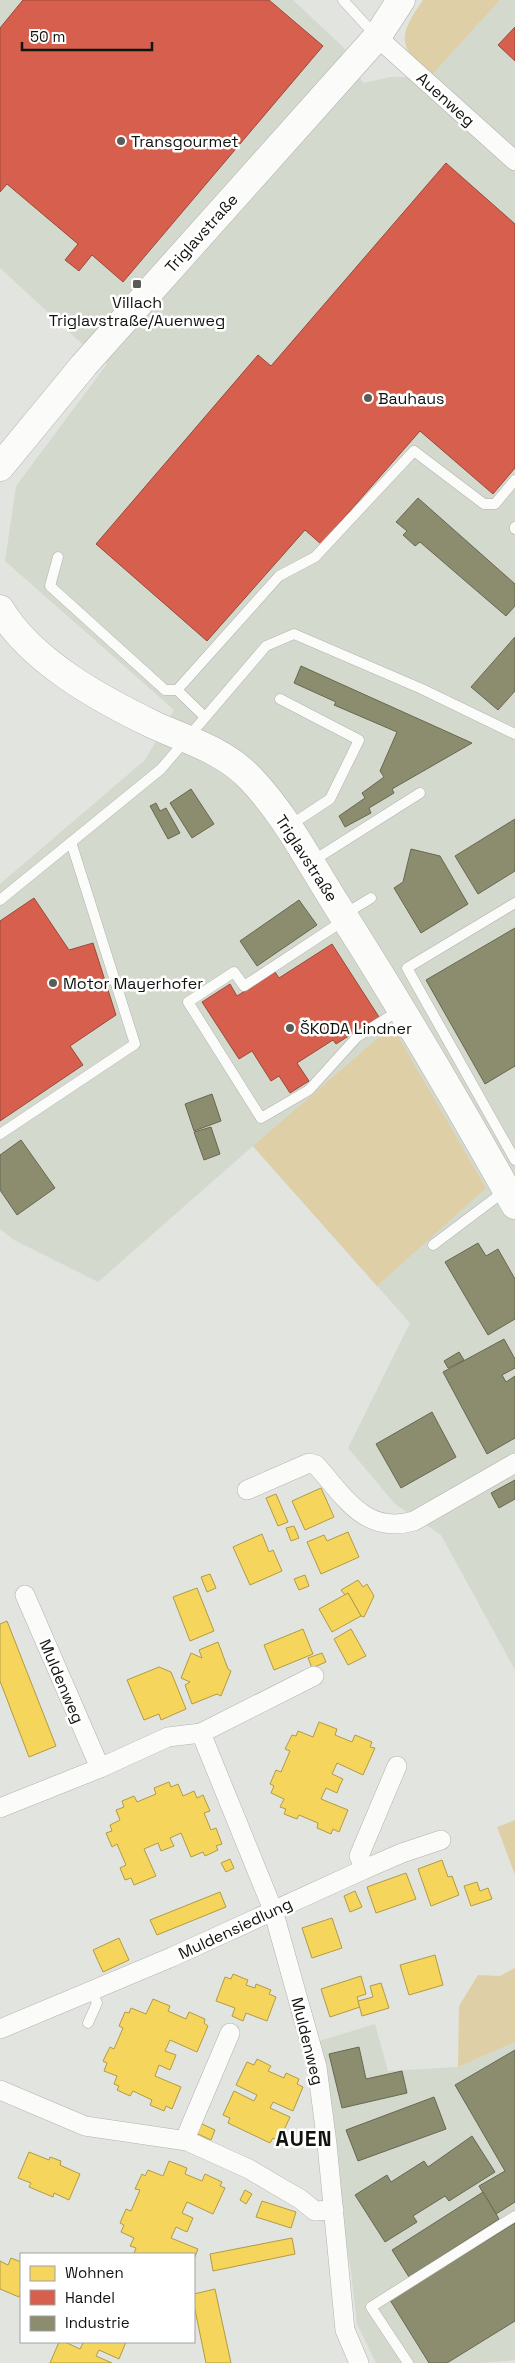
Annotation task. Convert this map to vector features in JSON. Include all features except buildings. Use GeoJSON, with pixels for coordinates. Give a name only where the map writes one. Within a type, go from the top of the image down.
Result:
{"type":"FeatureCollection","features":[{"type":"Feature","properties":{"kind":"street","name":"Triglavstraße"},"geometry":{"type":"LineString","coordinates":[[0,467],[84,365],[377,37],[401,0]]}},
{"type":"Feature","properties":{"kind":"street","name":"Auenweg"},"geometry":{"type":"LineString","coordinates":[[377,37],[515,161]]}},
{"type":"Feature","properties":{"kind":"street","name":"Triglavstraße"},"geometry":{"type":"LineString","coordinates":[[0,609],[25,643],[52,664],[102,697],[155,725],[222,755],[237,766],[264,794],[310,863],[401,1009],[507,1154],[511,1197]]}},
{"type":"Feature","properties":{"kind":"street"},"geometry":{"type":"LineString","coordinates":[[247,1490],[309,1463],[316,1465],[358,1511],[375,1522],[387,1525],[401,1525],[414,1521],[515,1463]]}},
{"type":"Feature","properties":{"kind":"street","name":"Muldenweg"},"geometry":{"type":"LineString","coordinates":[[25,1595],[100,1768]]}},
{"type":"Feature","properties":{"kind":"street"},"geometry":{"type":"LineString","coordinates":[[0,1808],[100,1768],[168,1737],[201,1733],[314,1676]]}},
{"type":"Feature","properties":{"kind":"street","name":"Muldenweg"},"geometry":{"type":"LineString","coordinates":[[201,1733],[273,1910],[317,2067],[334,2210],[345,2330],[359,2363]]}},
{"type":"Feature","properties":{"kind":"street"},"geometry":{"type":"LineString","coordinates":[[365,1869],[359,1856],[397,1766]]}},
{"type":"Feature","properties":{"kind":"street","name":"Muldensiedlung"},"geometry":{"type":"LineString","coordinates":[[0,2029],[91,1989],[172,1957],[402,1852],[441,1840]]}},
{"type":"Feature","properties":{"kind":"street"},"geometry":{"type":"LineString","coordinates":[[187,2141],[188,2132],[230,2033]]}},
{"type":"Feature","properties":{"kind":"street"},"geometry":{"type":"LineString","coordinates":[[0,2090],[85,2126],[187,2141],[249,2169],[300,2199],[315,2211],[334,2210]]}},
{"type":"Feature","properties":{"kind":"lane"},"geometry":{"type":"LineString","coordinates":[[343,0],[377,37]]}},
{"type":"Feature","properties":{"kind":"lane"},"geometry":{"type":"LineString","coordinates":[[177,690],[279,576],[315,557],[414,451],[484,504],[495,504],[515,480]]}},
{"type":"Feature","properties":{"kind":"lane"},"geometry":{"type":"LineString","coordinates":[[58,558],[50,586],[165,690],[177,690],[205,717]]}},
{"type":"Feature","properties":{"kind":"lane"},"geometry":{"type":"LineString","coordinates":[[0,900],[161,769],[266,646],[294,634],[422,689],[515,734]]}},
{"type":"Feature","properties":{"kind":"lane"},"geometry":{"type":"LineString","coordinates":[[280,699],[359,740],[330,799],[287,827]]}},
{"type":"Feature","properties":{"kind":"lane"},"geometry":{"type":"LineString","coordinates":[[310,863],[420,793]]}},
{"type":"Feature","properties":{"kind":"lane"},"geometry":{"type":"LineString","coordinates":[[0,1134],[134,1044],[71,842]]}},
{"type":"Feature","properties":{"kind":"lane"},"geometry":{"type":"LineString","coordinates":[[371,898],[353,909],[346,920],[244,986],[234,972],[188,1002],[261,1118],[309,1090],[357,1037],[401,1009]]}},
{"type":"Feature","properties":{"kind":"lane"},"geometry":{"type":"LineString","coordinates":[[507,1154],[407,968],[515,903]]}},
{"type":"Feature","properties":{"kind":"lane"},"geometry":{"type":"LineString","coordinates":[[433,1245],[511,1197]]}},
{"type":"Feature","properties":{"kind":"lane"},"geometry":{"type":"LineString","coordinates":[[88,2023],[97,2003],[91,1989]]}},
{"type":"Feature","properties":{"kind":"lane"},"geometry":{"type":"LineString","coordinates":[[408,2363],[371,2307],[515,2216]]}},
{"type":"Feature","properties":{"kind":"shaded area"},"geometry":{"type":"Polygon","coordinates":[[[0,0],[293,0],[344,48],[363,83],[390,77],[430,77],[500,0],[515,0],[515,1670],[441,1535],[395,1504],[348,1448],[410,1323],[253,1146],[98,1282],[14,1240],[0,1229],[0,884],[145,760],[174,710],[5,561],[16,486],[107,364],[80,342],[0,268],[0,0]]]}},
{"type":"Feature","properties":{"kind":"shaded area"},"geometry":{"type":"Polygon","coordinates":[[[423,0],[500,0],[430,77],[412,56],[405,40],[405,32],[409,23],[423,0]]]}},
{"type":"Feature","properties":{"kind":"shaded area"},"geometry":{"type":"Polygon","coordinates":[[[392,1026],[486,1188],[377,1286],[253,1146],[392,1026]]]}},
{"type":"Feature","properties":{"kind":"shaded area"},"geometry":{"type":"Polygon","coordinates":[[[515,1820],[515,1875],[497,1827],[515,1820]]]}},
{"type":"Feature","properties":{"kind":"shaded area"},"geometry":{"type":"Polygon","coordinates":[[[515,1968],[515,2042],[458,2067],[459,2006],[478,1975],[500,1976],[515,1968]]]}},
{"type":"Feature","properties":{"kind":"shaded area"},"geometry":{"type":"Polygon","coordinates":[[[375,2024],[388,2071],[458,2067],[515,2042],[515,2360],[482,2363],[376,2363],[357,2324],[351,2272],[316,2042],[375,2024]]]}},
{"type":"Feature","properties":{"kind":"place","name":"Transgourmet"},"geometry":{"type":"Point","coordinates":[121,141]}},
{"type":"Feature","properties":{"kind":"place","name":"Villach Triglavstraße/Auenweg"},"geometry":{"type":"Point","coordinates":[137,284]}},
{"type":"Feature","properties":{"kind":"place","name":"Bauhaus"},"geometry":{"type":"Point","coordinates":[368,398]}},
{"type":"Feature","properties":{"kind":"place","name":"Motor Mayerhofer"},"geometry":{"type":"Point","coordinates":[53,983]}},
{"type":"Feature","properties":{"kind":"place","name":"ŠKODA Lindner"},"geometry":{"type":"Point","coordinates":[290,1028]}},
{"type":"Feature","properties":{"kind":"district","name":"AUEN"},"geometry":{"type":"Point","coordinates":[304,2139]}}]}
